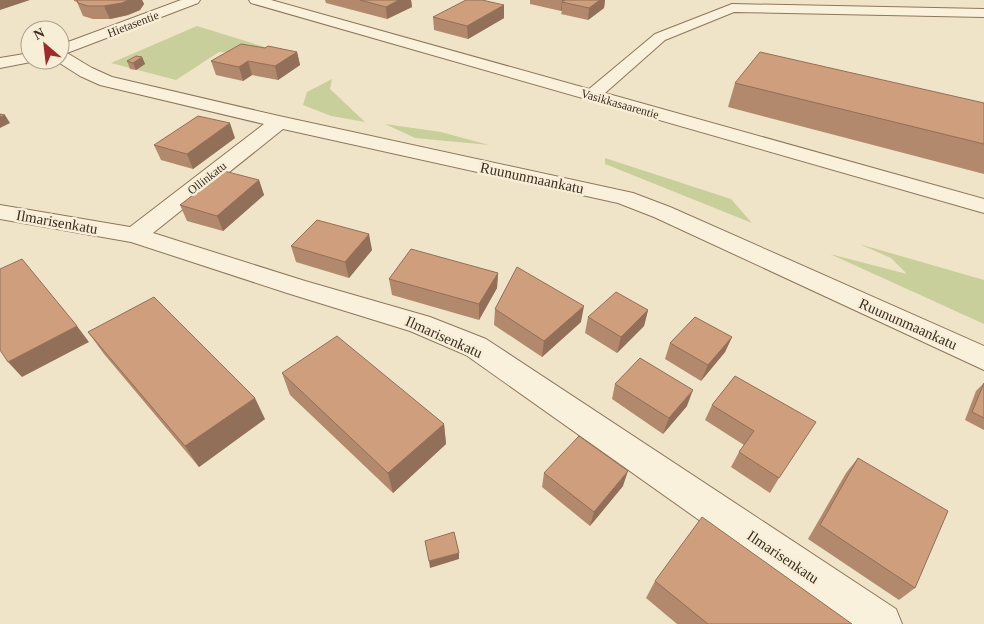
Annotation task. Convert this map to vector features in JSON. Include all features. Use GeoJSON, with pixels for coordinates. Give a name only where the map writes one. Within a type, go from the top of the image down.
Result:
{"type":"FeatureCollection","features":[{"type":"Feature","properties":{"kind":"street","name":"Hietasentie"},"geometry":{"type":"LineString","coordinates":[[70,47],[193,0]]}},
{"type":"Feature","properties":{"kind":"street","name":"Vasikkasaarentie"},"geometry":{"type":"LineString","coordinates":[[256,0],[984,206]]}},
{"type":"Feature","properties":{"kind":"street"},"geometry":{"type":"LineString","coordinates":[[591,96],[660,37],[732,8],[984,13]]}},
{"type":"Feature","properties":{"kind":"street"},"geometry":{"type":"LineString","coordinates":[[0,63],[20,60]]}},
{"type":"Feature","properties":{"kind":"street","name":"Ruununmaankatu"},"geometry":{"type":"LineString","coordinates":[[70,61],[106,81],[279,122],[625,198],[662,212],[984,359]]}},
{"type":"Feature","properties":{"kind":"street","name":"Ollinkatu"},"geometry":{"type":"LineString","coordinates":[[135,235],[279,122]]}},
{"type":"Feature","properties":{"kind":"street","name":"Ilmarisenkatu"},"geometry":{"type":"LineString","coordinates":[[0,212],[135,235],[296,287],[420,324],[476,348],[881,624]]}},
{"type":"Feature","properties":{"kind":"green space"},"geometry":{"type":"Polygon","coordinates":[[[197,26],[271,49],[251,53],[219,52],[176,80],[111,63],[197,26]]]}},
{"type":"Feature","properties":{"kind":"green space"},"geometry":{"type":"Polygon","coordinates":[[[332,79],[330,89],[365,122],[331,116],[303,105],[307,92],[332,79]]]}},
{"type":"Feature","properties":{"kind":"green space"},"geometry":{"type":"Polygon","coordinates":[[[385,124],[441,132],[489,145],[415,138],[385,124]]]}},
{"type":"Feature","properties":{"kind":"green space"},"geometry":{"type":"Polygon","coordinates":[[[605,158],[731,199],[752,223],[605,164],[605,158]]]}},
{"type":"Feature","properties":{"kind":"green space"},"geometry":{"type":"Polygon","coordinates":[[[859,244],[984,280],[984,324],[830,254],[907,274],[891,258],[859,244]]]}},
{"type":"Feature","properties":{"kind":"building"},"geometry":{"type":"Polygon","coordinates":[[[77,0],[129,0],[104,6],[88,6],[78,3],[77,0]]]}},
{"type":"Feature","properties":{"kind":"building"},"geometry":{"type":"Polygon","coordinates":[[[360,0],[399,0],[386,7],[360,0]]]}},
{"type":"Feature","properties":{"kind":"building"},"geometry":{"type":"Polygon","coordinates":[[[466,0],[482,0],[504,5],[467,26],[433,17],[466,0]]]}},
{"type":"Feature","properties":{"kind":"building"},"geometry":{"type":"Polygon","coordinates":[[[565,0],[600,0],[589,8],[562,2],[565,0]]]}},
{"type":"Feature","properties":{"kind":"building"},"geometry":{"type":"Polygon","coordinates":[[[241,44],[265,48],[268,46],[297,52],[275,66],[248,61],[239,67],[211,61],[241,44]]]}},
{"type":"Feature","properties":{"kind":"building"},"geometry":{"type":"Polygon","coordinates":[[[760,52],[984,103],[984,144],[735,83],[760,52]]]}},
{"type":"Feature","properties":{"kind":"building"},"geometry":{"type":"Polygon","coordinates":[[[136,56],[142,57],[133,63],[127,61],[136,56]]]}},
{"type":"Feature","properties":{"kind":"building"},"geometry":{"type":"Polygon","coordinates":[[[198,116],[230,123],[187,154],[154,145],[198,116]]]}},
{"type":"Feature","properties":{"kind":"building"},"geometry":{"type":"Polygon","coordinates":[[[224,171],[259,180],[217,216],[180,205],[224,171]]]}},
{"type":"Feature","properties":{"kind":"building"},"geometry":{"type":"Polygon","coordinates":[[[317,220],[369,234],[345,262],[291,246],[317,220]]]}},
{"type":"Feature","properties":{"kind":"building"},"geometry":{"type":"Polygon","coordinates":[[[411,249],[498,273],[479,304],[389,279],[411,249]]]}},
{"type":"Feature","properties":{"kind":"building"},"geometry":{"type":"Polygon","coordinates":[[[22,259],[77,326],[8,362],[0,350],[0,269],[22,259]]]}},
{"type":"Feature","properties":{"kind":"building"},"geometry":{"type":"Polygon","coordinates":[[[517,267],[584,306],[544,341],[495,309],[517,267]]]}},
{"type":"Feature","properties":{"kind":"building"},"geometry":{"type":"Polygon","coordinates":[[[616,292],[648,310],[621,337],[588,317],[616,292]]]}},
{"type":"Feature","properties":{"kind":"building"},"geometry":{"type":"Polygon","coordinates":[[[154,297],[255,398],[185,446],[88,332],[154,297]]]}},
{"type":"Feature","properties":{"kind":"building"},"geometry":{"type":"Polygon","coordinates":[[[695,317],[732,337],[708,365],[670,343],[695,317]]]}},
{"type":"Feature","properties":{"kind":"building"},"geometry":{"type":"Polygon","coordinates":[[[337,336],[444,424],[388,473],[282,373],[337,336]]]}},
{"type":"Feature","properties":{"kind":"building"},"geometry":{"type":"Polygon","coordinates":[[[640,358],[693,390],[669,418],[615,384],[640,358]]]}},
{"type":"Feature","properties":{"kind":"building"},"geometry":{"type":"Polygon","coordinates":[[[735,376],[816,422],[779,478],[739,452],[754,431],[712,405],[735,376]]]}},
{"type":"Feature","properties":{"kind":"building"},"geometry":{"type":"Polygon","coordinates":[[[984,383],[984,418],[972,412],[984,383]]]}},
{"type":"Feature","properties":{"kind":"building"},"geometry":{"type":"Polygon","coordinates":[[[579,436],[628,471],[594,512],[544,473],[579,436]]]}},
{"type":"Feature","properties":{"kind":"building"},"geometry":{"type":"Polygon","coordinates":[[[858,458],[948,511],[915,588],[820,525],[858,458]]]}},
{"type":"Feature","properties":{"kind":"building"},"geometry":{"type":"Polygon","coordinates":[[[702,517],[852,624],[708,624],[655,581],[702,517]]]}},
{"type":"Feature","properties":{"kind":"building"},"geometry":{"type":"Polygon","coordinates":[[[454,532],[459,553],[429,561],[425,541],[454,532]]]}}]}
